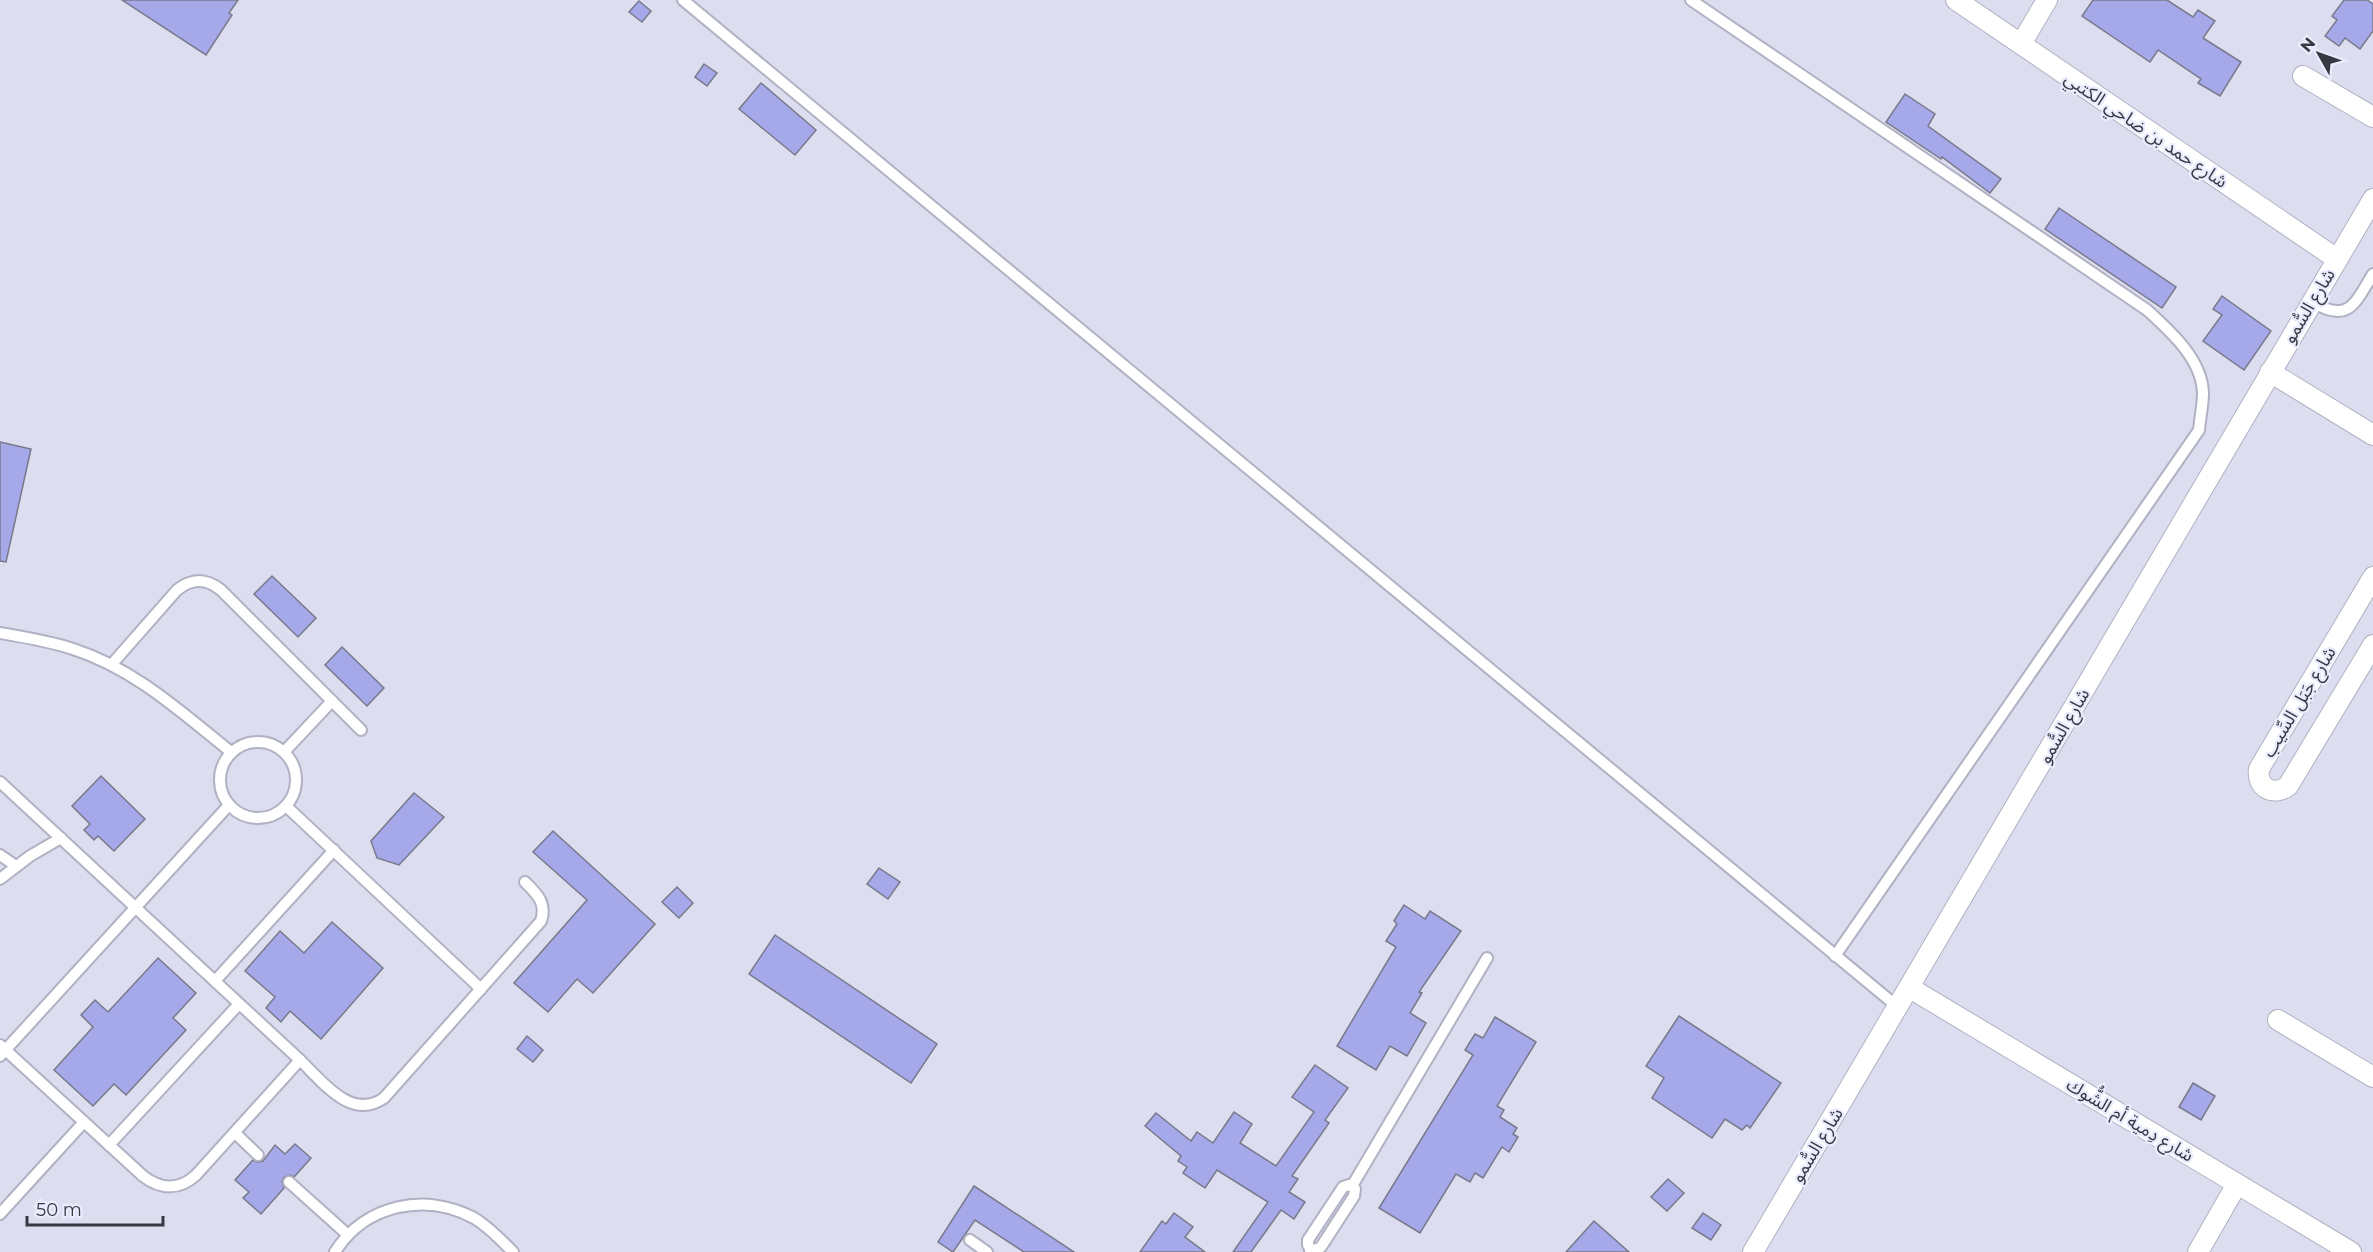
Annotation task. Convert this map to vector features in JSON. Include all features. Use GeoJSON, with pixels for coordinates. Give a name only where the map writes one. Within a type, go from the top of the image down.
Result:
{"type":"FeatureCollection","features":[{"type":"Feature","properties":{"kind":"street","name":"شارع حمد بن ضاحي الكتبي"},"geometry":{"type":"LineString","coordinates":[[1956,0],[2337,260]]}},
{"type":"Feature","properties":{"kind":"street"},"geometry":{"type":"LineString","coordinates":[[2021,44],[2047,0]]}},
{"type":"Feature","properties":{"kind":"street"},"geometry":{"type":"LineString","coordinates":[[2303,76],[2373,117]]}},
{"type":"Feature","properties":{"kind":"street","name":"شارع السُّمو"},"geometry":{"type":"LineString","coordinates":[[1753,1252],[1899,1008],[2270,372],[2337,260],[2367,225],[2373,199]]}},
{"type":"Feature","properties":{"kind":"street"},"geometry":{"type":"LineString","coordinates":[[2270,372],[2373,435]]}},
{"type":"Feature","properties":{"kind":"street","name":"شارع جَبَل السِّيب"},"geometry":{"type":"LineString","coordinates":[[2373,577],[2259,769],[2259,780],[2266,789],[2278,791],[2288,786],[2373,645]]}},
{"type":"Feature","properties":{"kind":"street","name":"شارع دِمية أم الشُّوك"},"geometry":{"type":"LineString","coordinates":[[1910,988],[2351,1252]]}},
{"type":"Feature","properties":{"kind":"street"},"geometry":{"type":"LineString","coordinates":[[2278,1020],[2373,1077]]}},
{"type":"Feature","properties":{"kind":"street"},"geometry":{"type":"LineString","coordinates":[[2198,1252],[2238,1184]]}},
{"type":"Feature","properties":{"kind":"lane"},"geometry":{"type":"LineString","coordinates":[[683,0],[1899,1008]]}},
{"type":"Feature","properties":{"kind":"lane"},"geometry":{"type":"LineString","coordinates":[[1691,0],[2147,310],[2172,333],[2193,358],[2203,391],[2199,430],[1835,956]]}},
{"type":"Feature","properties":{"kind":"lane"},"geometry":{"type":"LineString","coordinates":[[2312,302],[2336,312],[2349,308],[2373,274]]}},
{"type":"Feature","properties":{"kind":"lane"},"geometry":{"type":"LineString","coordinates":[[112,664],[177,590],[191,582],[207,581],[221,590],[361,730]]}},
{"type":"Feature","properties":{"kind":"lane"},"geometry":{"type":"LineString","coordinates":[[0,633],[71,648],[112,664],[158,692],[231,752]]}},
{"type":"Feature","properties":{"kind":"lane"},"geometry":{"type":"LineString","coordinates":[[284,752],[332,701]]}},
{"type":"Feature","properties":{"kind":"lane"},"geometry":{"type":"LineString","coordinates":[[258,741],[272,744],[284,752],[295,772],[296,784],[293,796],[286,806],[276,814],[264,818],[251,818],[239,814],[229,805],[219,784],[224,762],[231,752],[243,744],[258,741]]}},
{"type":"Feature","properties":{"kind":"lane"},"geometry":{"type":"LineString","coordinates":[[0,782],[348,1103],[364,1106],[384,1098],[541,921],[542,901],[525,882]]}},
{"type":"Feature","properties":{"kind":"lane"},"geometry":{"type":"LineString","coordinates":[[229,805],[2,1050],[150,1182],[166,1187],[174,1187],[190,1181],[300,1060]]}},
{"type":"Feature","properties":{"kind":"lane"},"geometry":{"type":"LineString","coordinates":[[286,806],[481,989]]}},
{"type":"Feature","properties":{"kind":"lane"},"geometry":{"type":"LineString","coordinates":[[0,879],[15,866],[60,838]]}},
{"type":"Feature","properties":{"kind":"lane"},"geometry":{"type":"LineString","coordinates":[[215,981],[334,850]]}},
{"type":"Feature","properties":{"kind":"lane"},"geometry":{"type":"LineString","coordinates":[[0,855],[15,866]]}},
{"type":"Feature","properties":{"kind":"lane"},"geometry":{"type":"LineString","coordinates":[[1311,1251],[1321,1247],[1354,1196],[1352,1186],[1487,958]]}},
{"type":"Feature","properties":{"kind":"lane"},"geometry":{"type":"LineString","coordinates":[[108,1145],[239,1004]]}},
{"type":"Feature","properties":{"kind":"lane"},"geometry":{"type":"LineString","coordinates":[[0,1214],[84,1122]]}},
{"type":"Feature","properties":{"kind":"lane"},"geometry":{"type":"LineString","coordinates":[[235,1133],[258,1155]]}},
{"type":"Feature","properties":{"kind":"lane"},"geometry":{"type":"LineString","coordinates":[[289,1182],[348,1234]]}},
{"type":"Feature","properties":{"kind":"lane"},"geometry":{"type":"LineString","coordinates":[[335,1252],[348,1234],[379,1213],[399,1206],[419,1203],[459,1210],[477,1220],[513,1252]]}},
{"type":"Feature","properties":{"kind":"lane"},"geometry":{"type":"LineString","coordinates":[[970,1240],[987,1252]]}},
{"type":"Feature","properties":{"kind":"building"},"geometry":{"type":"Polygon","coordinates":[[[122,0],[238,0],[229,13],[232,15],[206,55],[122,0]]]}},
{"type":"Feature","properties":{"kind":"building"},"geometry":{"type":"Polygon","coordinates":[[[2093,0],[2167,0],[2193,17],[2198,10],[2215,21],[2203,38],[2241,62],[2220,96],[2198,83],[2201,79],[2158,50],[2150,62],[2082,16],[2093,0]]]}},
{"type":"Feature","properties":{"kind":"building"},"geometry":{"type":"Polygon","coordinates":[[[2344,0],[2367,0],[2373,4],[2373,31],[2360,49],[2345,38],[2339,46],[2325,36],[2337,20],[2332,16],[2344,0]]]}},
{"type":"Feature","properties":{"kind":"building"},"geometry":{"type":"Polygon","coordinates":[[[639,1],[651,11],[642,22],[629,12],[639,1]]]}},
{"type":"Feature","properties":{"kind":"building"},"geometry":{"type":"Polygon","coordinates":[[[704,64],[717,73],[707,86],[695,77],[704,64]]]}},
{"type":"Feature","properties":{"kind":"building"},"geometry":{"type":"Polygon","coordinates":[[[761,83],[816,130],[795,155],[739,109],[761,83]]]}},
{"type":"Feature","properties":{"kind":"building"},"geometry":{"type":"Polygon","coordinates":[[[1905,94],[1935,114],[1928,126],[2001,179],[1990,193],[1942,157],[1941,159],[1886,122],[1905,94]]]}},
{"type":"Feature","properties":{"kind":"building"},"geometry":{"type":"Polygon","coordinates":[[[2059,208],[2176,287],[2162,308],[2045,229],[2059,208]]]}},
{"type":"Feature","properties":{"kind":"building"},"geometry":{"type":"Polygon","coordinates":[[[2222,296],[2271,331],[2244,370],[2203,341],[2222,315],[2213,309],[2222,296]]]}},
{"type":"Feature","properties":{"kind":"building"},"geometry":{"type":"Polygon","coordinates":[[[0,442],[31,449],[6,562],[0,561],[0,442]]]}},
{"type":"Feature","properties":{"kind":"building"},"geometry":{"type":"Polygon","coordinates":[[[272,576],[316,618],[298,637],[254,594],[272,576]]]}},
{"type":"Feature","properties":{"kind":"building"},"geometry":{"type":"Polygon","coordinates":[[[342,647],[384,688],[367,706],[325,665],[342,647]]]}},
{"type":"Feature","properties":{"kind":"building"},"geometry":{"type":"Polygon","coordinates":[[[101,776],[145,819],[114,851],[98,836],[94,840],[84,830],[90,824],[72,806],[101,776]]]}},
{"type":"Feature","properties":{"kind":"building"},"geometry":{"type":"Polygon","coordinates":[[[414,793],[444,817],[399,865],[377,858],[371,841],[414,793]]]}},
{"type":"Feature","properties":{"kind":"building"},"geometry":{"type":"Polygon","coordinates":[[[553,831],[655,924],[593,993],[577,979],[548,1012],[514,983],[587,900],[533,852],[553,831]]]}},
{"type":"Feature","properties":{"kind":"building"},"geometry":{"type":"Polygon","coordinates":[[[879,868],[900,882],[888,899],[867,884],[879,868]]]}},
{"type":"Feature","properties":{"kind":"building"},"geometry":{"type":"Polygon","coordinates":[[[677,887],[693,903],[679,918],[662,902],[677,887]]]}},
{"type":"Feature","properties":{"kind":"building"},"geometry":{"type":"Polygon","coordinates":[[[1404,905],[1425,919],[1430,911],[1461,931],[1419,992],[1422,993],[1410,1013],[1426,1023],[1407,1056],[1390,1046],[1376,1070],[1337,1046],[1396,947],[1386,941],[1397,924],[1394,921],[1404,905]]]}},
{"type":"Feature","properties":{"kind":"building"},"geometry":{"type":"Polygon","coordinates":[[[332,922],[383,968],[321,1039],[290,1011],[281,1022],[266,1008],[275,997],[245,971],[280,931],[304,953],[332,922]]]}},
{"type":"Feature","properties":{"kind":"building"},"geometry":{"type":"Polygon","coordinates":[[[775,935],[937,1044],[911,1083],[749,974],[775,935]]]}},
{"type":"Feature","properties":{"kind":"building"},"geometry":{"type":"Polygon","coordinates":[[[158,958],[196,993],[173,1018],[186,1030],[126,1095],[114,1084],[93,1106],[54,1070],[93,1027],[81,1015],[95,1000],[108,1012],[158,958]]]}},
{"type":"Feature","properties":{"kind":"building"},"geometry":{"type":"Polygon","coordinates":[[[1679,1016],[1781,1083],[1750,1128],[1747,1125],[1742,1130],[1725,1119],[1712,1138],[1652,1098],[1664,1078],[1646,1066],[1679,1016]]]}},
{"type":"Feature","properties":{"kind":"building"},"geometry":{"type":"Polygon","coordinates":[[[1495,1017],[1536,1042],[1497,1106],[1504,1110],[1500,1117],[1517,1128],[1513,1134],[1518,1137],[1509,1152],[1502,1147],[1483,1178],[1475,1173],[1470,1182],[1456,1174],[1420,1233],[1379,1208],[1473,1055],[1465,1050],[1475,1034],[1483,1038],[1495,1017]]]}},
{"type":"Feature","properties":{"kind":"building"},"geometry":{"type":"Polygon","coordinates":[[[527,1036],[543,1050],[533,1062],[517,1049],[527,1036]]]}},
{"type":"Feature","properties":{"kind":"building"},"geometry":{"type":"Polygon","coordinates":[[[1315,1065],[1348,1088],[1325,1120],[1329,1123],[1292,1176],[1298,1179],[1289,1192],[1305,1202],[1294,1219],[1281,1210],[1251,1252],[1233,1252],[1268,1202],[1217,1170],[1205,1188],[1183,1173],[1187,1167],[1178,1161],[1181,1156],[1145,1126],[1156,1113],[1191,1141],[1197,1132],[1213,1143],[1234,1112],[1252,1124],[1240,1143],[1276,1166],[1314,1112],[1292,1097],[1315,1065]]]}},
{"type":"Feature","properties":{"kind":"building"},"geometry":{"type":"Polygon","coordinates":[[[2193,1083],[2215,1096],[2201,1120],[2179,1107],[2193,1083]]]}},
{"type":"Feature","properties":{"kind":"building"},"geometry":{"type":"Polygon","coordinates":[[[295,1144],[311,1158],[294,1177],[290,1175],[284,1177],[282,1181],[284,1188],[261,1214],[243,1198],[249,1192],[235,1180],[253,1160],[263,1161],[275,1145],[285,1154],[295,1144]]]}},
{"type":"Feature","properties":{"kind":"building"},"geometry":{"type":"Polygon","coordinates":[[[1668,1179],[1684,1193],[1667,1211],[1651,1197],[1668,1179]]]}},
{"type":"Feature","properties":{"kind":"building"},"geometry":{"type":"Polygon","coordinates":[[[974,1186],[1074,1252],[1024,1252],[975,1220],[953,1252],[938,1242],[974,1186]]]}},
{"type":"Feature","properties":{"kind":"building"},"geometry":{"type":"Polygon","coordinates":[[[1174,1213],[1193,1227],[1185,1237],[1205,1252],[1140,1252],[1162,1221],[1166,1224],[1174,1213]]]}},
{"type":"Feature","properties":{"kind":"building"},"geometry":{"type":"Polygon","coordinates":[[[1703,1213],[1721,1225],[1711,1240],[1692,1228],[1703,1213]]]}},
{"type":"Feature","properties":{"kind":"building"},"geometry":{"type":"Polygon","coordinates":[[[1594,1221],[1629,1252],[1566,1252],[1594,1221]]]}}]}
